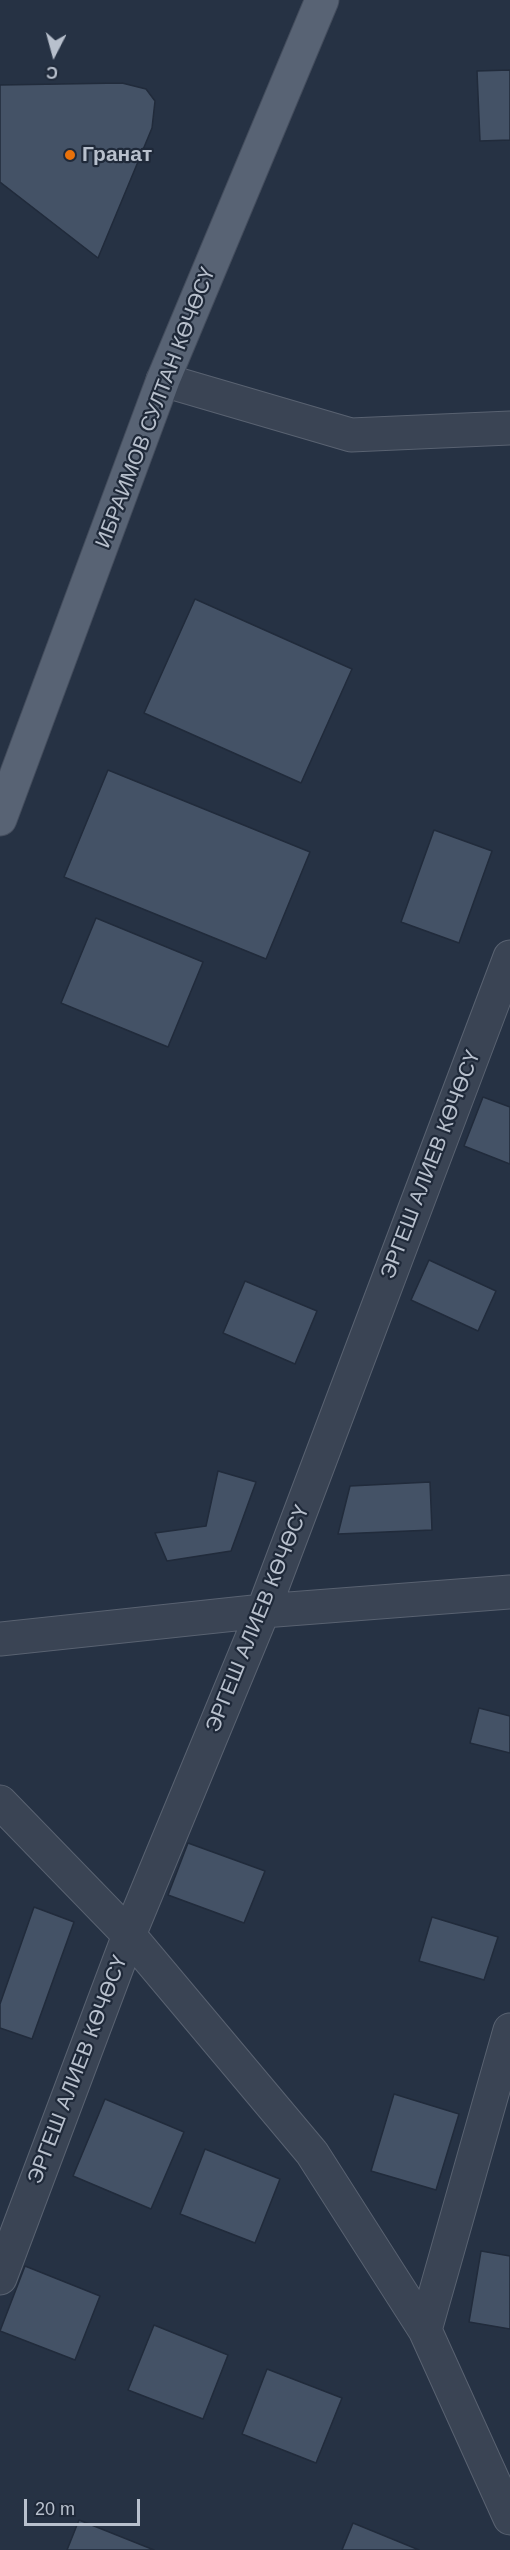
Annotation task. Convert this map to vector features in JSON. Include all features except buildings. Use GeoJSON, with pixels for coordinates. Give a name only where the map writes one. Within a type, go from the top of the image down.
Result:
{"type":"FeatureCollection","features":[{"type":"Feature","properties":{"kind":"main road","name":"ИБРАИМОВ СУЛТАН КӨЧӨСҮ"},"geometry":{"type":"LineString","coordinates":[[0,819],[163,380],[322,0]]}},
{"type":"Feature","properties":{"kind":"street"},"geometry":{"type":"LineString","coordinates":[[163,380],[351,435],[510,428]]}},
{"type":"Feature","properties":{"kind":"street","name":"ЭРГЕШ АЛИЕВ КӨЧӨСҮ"},"geometry":{"type":"LineString","coordinates":[[0,2278],[129,1935],[263,1611],[510,957]]}},
{"type":"Feature","properties":{"kind":"street"},"geometry":{"type":"LineString","coordinates":[[0,1639],[263,1611],[510,1592]]}},
{"type":"Feature","properties":{"kind":"street"},"geometry":{"type":"LineString","coordinates":[[0,1802],[129,1935],[312,2153],[425,2330],[510,2518]]}},
{"type":"Feature","properties":{"kind":"street"},"geometry":{"type":"LineString","coordinates":[[425,2330],[510,2030]]}},
{"type":"Feature","properties":{"kind":"place","name":"Гранат"},"geometry":{"type":"Point","coordinates":[70,155]}}]}
